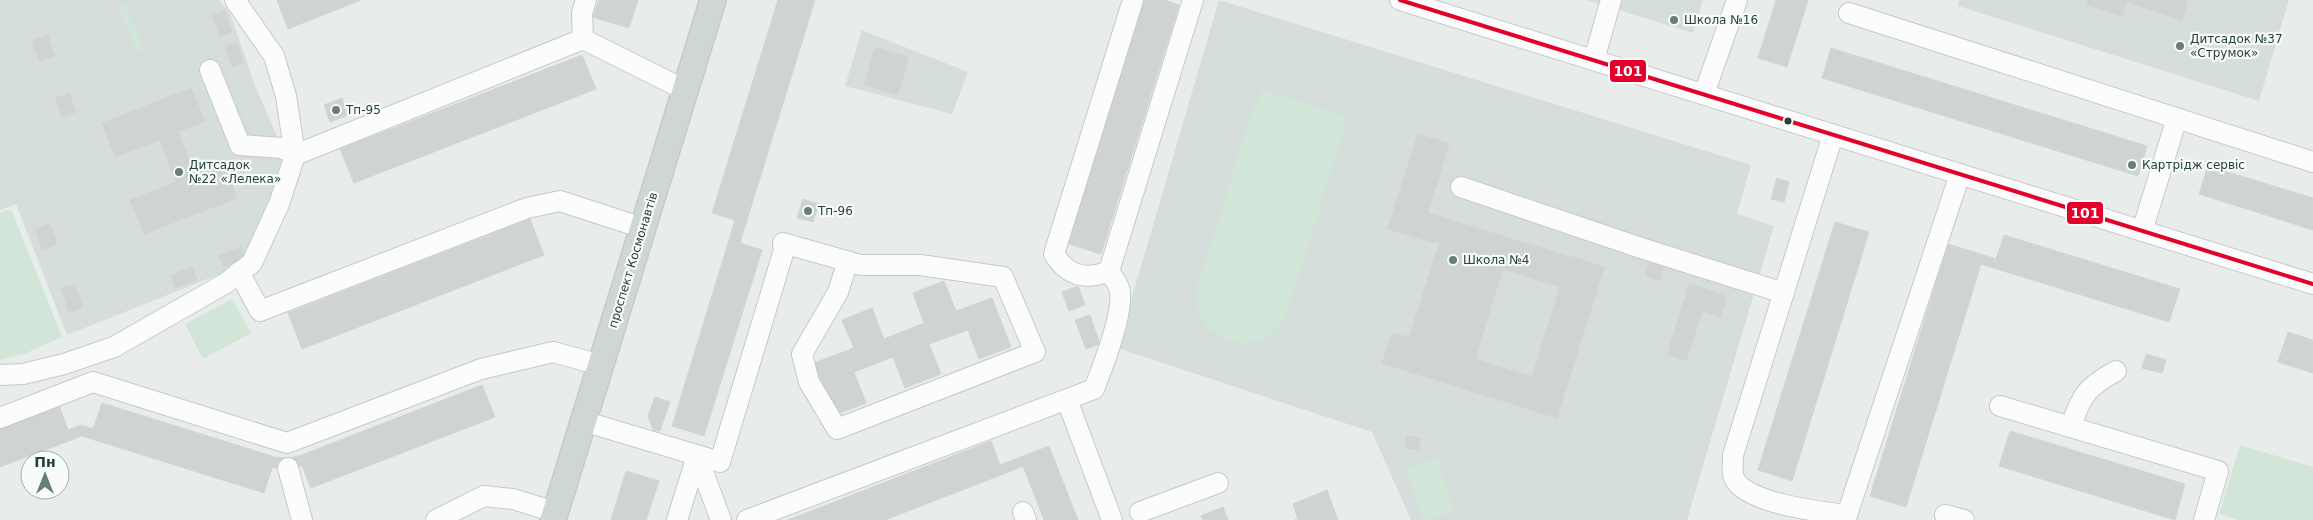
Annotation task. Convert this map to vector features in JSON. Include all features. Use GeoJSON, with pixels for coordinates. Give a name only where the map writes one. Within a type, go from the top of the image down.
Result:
{"type":"FeatureCollection","features":[{"type":"Feature","properties":{"kind":"main road","name":"проспект Космонавтів"},"geometry":{"type":"LineString","coordinates":[[554,516],[713,0]]}},
{"type":"Feature","properties":{"kind":"street"},"geometry":{"type":"LineString","coordinates":[[0,375],[24,374],[114,348],[226,283],[252,263],[279,204],[295,155],[286,96],[274,56],[235,0]]}},
{"type":"Feature","properties":{"kind":"street"},"geometry":{"type":"LineString","coordinates":[[583,39],[582,13],[586,0]]}},
{"type":"Feature","properties":{"kind":"street"},"geometry":{"type":"LineString","coordinates":[[1109,271],[1090,276],[1071,273],[1061,265],[1054,254],[1133,0]]}},
{"type":"Feature","properties":{"kind":"street"},"geometry":{"type":"LineString","coordinates":[[748,520],[1094,390],[1113,338],[1120,289],[1109,271],[1193,0]]}},
{"type":"Feature","properties":{"kind":"street"},"geometry":{"type":"LineString","coordinates":[[1400,0],[2313,284]]}},
{"type":"Feature","properties":{"kind":"street"},"geometry":{"type":"LineString","coordinates":[[1594,60],[1611,0]]}},
{"type":"Feature","properties":{"kind":"street"},"geometry":{"type":"LineString","coordinates":[[1704,94],[1737,0]]}},
{"type":"Feature","properties":{"kind":"street"},"geometry":{"type":"LineString","coordinates":[[1849,14],[2313,162]]}},
{"type":"Feature","properties":{"kind":"street"},"geometry":{"type":"LineString","coordinates":[[295,155],[583,39],[685,90]]}},
{"type":"Feature","properties":{"kind":"street"},"geometry":{"type":"LineString","coordinates":[[210,70],[240,145],[282,148],[295,155]]}},
{"type":"Feature","properties":{"kind":"street"},"geometry":{"type":"LineString","coordinates":[[2142,231],[2177,118]]}},
{"type":"Feature","properties":{"kind":"street"},"geometry":{"type":"LineString","coordinates":[[1833,134],[1734,455],[1733,476],[1745,491],[1799,509],[1847,515],[1960,174]]}},
{"type":"Feature","properties":{"kind":"street"},"geometry":{"type":"LineString","coordinates":[[1461,188],[1784,293]]}},
{"type":"Feature","properties":{"kind":"street"},"geometry":{"type":"LineString","coordinates":[[240,272],[260,311],[527,208],[560,201],[643,228]]}},
{"type":"Feature","properties":{"kind":"street"},"geometry":{"type":"LineString","coordinates":[[583,421],[720,462],[784,250],[783,244],[848,261],[861,265],[920,265],[1003,277],[1035,352],[837,429],[809,382],[802,354],[838,292],[848,261]]}},
{"type":"Feature","properties":{"kind":"street"},"geometry":{"type":"LineString","coordinates":[[0,418],[93,382],[287,457],[481,369],[553,352],[601,364]]}},
{"type":"Feature","properties":{"kind":"street"},"geometry":{"type":"LineString","coordinates":[[2071,427],[2078,403],[2094,383],[2116,371]]}},
{"type":"Feature","properties":{"kind":"street"},"geometry":{"type":"LineString","coordinates":[[1066,400],[1112,520]]}},
{"type":"Feature","properties":{"kind":"street"},"geometry":{"type":"LineString","coordinates":[[2000,406],[2218,471],[2204,520]]}},
{"type":"Feature","properties":{"kind":"street"},"geometry":{"type":"LineString","coordinates":[[677,520],[697,456]]}},
{"type":"Feature","properties":{"kind":"street"},"geometry":{"type":"LineString","coordinates":[[697,456],[721,520]]}},
{"type":"Feature","properties":{"kind":"street"},"geometry":{"type":"LineString","coordinates":[[287,457],[302,520]]}},
{"type":"Feature","properties":{"kind":"street"},"geometry":{"type":"LineString","coordinates":[[1140,513],[1218,483]]}},
{"type":"Feature","properties":{"kind":"street"},"geometry":{"type":"LineString","coordinates":[[436,520],[484,496],[513,499],[554,516]]}},
{"type":"Feature","properties":{"kind":"shaded area","name":"Дитсадок №22 «Лелека»"},"geometry":{"type":"Polygon","coordinates":[[[0,0],[219,0],[230,13],[254,83],[282,148],[279,184],[245,264],[67,335],[16,204],[0,210],[0,0]]]}},
{"type":"Feature","properties":{"kind":"shaded area","name":"Школа №4"},"geometry":{"type":"Polygon","coordinates":[[[1219,0],[1751,165],[1737,214],[1774,226],[1687,520],[1411,520],[1372,432],[1117,348],[1219,0]]]}},
{"type":"Feature","properties":{"kind":"shaded area","name":"Школа №16"},"geometry":{"type":"Polygon","coordinates":[[[1586,0],[1703,0],[1693,33],[1586,0]]]}},
{"type":"Feature","properties":{"kind":"shaded area","name":"Дитсадок №37 «Струмок»"},"geometry":{"type":"Polygon","coordinates":[[[1959,0],[2289,0],[2259,101],[1958,6],[1959,0]]]}},
{"type":"Feature","properties":{"kind":"shaded area"},"geometry":{"type":"Polygon","coordinates":[[[862,30],[968,72],[952,114],[845,86],[862,30]]]}},
{"type":"Feature","properties":{"kind":"green space"},"geometry":{"type":"Polygon","coordinates":[[[125,3],[143,50],[136,53],[119,6],[125,3]]]}},
{"type":"Feature","properties":{"kind":"green space"},"geometry":{"type":"Polygon","coordinates":[[[1262,90],[1344,116],[1343,135],[1288,308],[1281,323],[1275,331],[1265,338],[1255,342],[1243,343],[1220,337],[1203,322],[1198,311],[1197,288],[1249,121],[1262,90]]]}},
{"type":"Feature","properties":{"kind":"green space"},"geometry":{"type":"Polygon","coordinates":[[[11,209],[62,337],[24,354],[0,360],[0,213],[11,209]]]}},
{"type":"Feature","properties":{"kind":"green space"},"geometry":{"type":"Polygon","coordinates":[[[232,299],[251,333],[203,359],[185,324],[232,299]]]}},
{"type":"Feature","properties":{"kind":"green space"},"geometry":{"type":"Polygon","coordinates":[[[2240,445],[2313,467],[2313,520],[2239,520],[2219,514],[2240,445]]]}},
{"type":"Feature","properties":{"kind":"green space"},"geometry":{"type":"Polygon","coordinates":[[[1437,458],[1454,511],[1423,520],[1406,468],[1437,458]]]}},
{"type":"Feature","properties":{"kind":"building"},"geometry":{"type":"Polygon","coordinates":[[[277,0],[361,0],[288,29],[277,0]]]}},
{"type":"Feature","properties":{"kind":"building"},"geometry":{"type":"Polygon","coordinates":[[[599,0],[638,0],[629,28],[593,17],[599,0]]]}},
{"type":"Feature","properties":{"kind":"building"},"geometry":{"type":"Polygon","coordinates":[[[778,0],[815,0],[743,233],[732,230],[735,220],[712,213],[778,0]]]}},
{"type":"Feature","properties":{"kind":"building"},"geometry":{"type":"Polygon","coordinates":[[[1131,0],[1164,0],[1179,5],[1101,254],[1066,243],[1131,0]]]}},
{"type":"Feature","properties":{"kind":"building"},"geometry":{"type":"Polygon","coordinates":[[[1776,0],[1808,0],[1787,67],[1758,58],[1776,0]]]}},
{"type":"Feature","properties":{"kind":"building"},"geometry":{"type":"Polygon","coordinates":[[[2087,0],[2188,0],[2182,20],[2126,2],[2122,16],[2086,5],[2087,0]]]}},
{"type":"Feature","properties":{"kind":"building"},"geometry":{"type":"Polygon","coordinates":[[[225,11],[232,32],[220,37],[212,15],[225,11]]]}},
{"type":"Feature","properties":{"kind":"building"},"geometry":{"type":"Polygon","coordinates":[[[48,35],[55,56],[39,61],[32,41],[48,35]]]}},
{"type":"Feature","properties":{"kind":"building"},"geometry":{"type":"Polygon","coordinates":[[[237,43],[243,63],[232,67],[225,46],[237,43]]]}},
{"type":"Feature","properties":{"kind":"building"},"geometry":{"type":"Polygon","coordinates":[[[875,47],[909,57],[898,95],[864,85],[875,47]]]}},
{"type":"Feature","properties":{"kind":"building"},"geometry":{"type":"Polygon","coordinates":[[[1831,48],[2147,146],[2138,176],[1822,78],[1831,48]]]}},
{"type":"Feature","properties":{"kind":"building"},"geometry":{"type":"Polygon","coordinates":[[[582,55],[596,89],[354,183],[340,149],[582,55]]]}},
{"type":"Feature","properties":{"kind":"building"},"geometry":{"type":"Polygon","coordinates":[[[191,88],[205,121],[178,132],[195,174],[223,163],[237,198],[144,234],[130,200],[176,182],[160,140],[115,157],[102,123],[191,88]]]}},
{"type":"Feature","properties":{"kind":"building"},"geometry":{"type":"Polygon","coordinates":[[[69,93],[76,112],[62,117],[55,98],[69,93]]]}},
{"type":"Feature","properties":{"kind":"building","name":"Тп-95"},"geometry":{"type":"Polygon","coordinates":[[[342,98],[348,115],[330,122],[324,105],[342,98]]]}},
{"type":"Feature","properties":{"kind":"building"},"geometry":{"type":"Polygon","coordinates":[[[1418,134],[1449,144],[1428,213],[1604,267],[1557,418],[1382,363],[1392,333],[1409,337],[1439,244],[1388,229],[1418,134]],[[1503,269],[1475,359],[1532,377],[1560,287],[1503,269]]]}},
{"type":"Feature","properties":{"kind":"building"},"geometry":{"type":"Polygon","coordinates":[[[1418,134],[1449,144],[1419,238],[1388,229],[1418,134]]]}},
{"type":"Feature","properties":{"kind":"building"},"geometry":{"type":"Polygon","coordinates":[[[2208,166],[2313,198],[2313,230],[2199,194],[2208,166]]]}},
{"type":"Feature","properties":{"kind":"building"},"geometry":{"type":"Polygon","coordinates":[[[1777,178],[1789,182],[1784,202],[1771,199],[1777,178]]]}},
{"type":"Feature","properties":{"kind":"building","name":"Тп-96"},"geometry":{"type":"Polygon","coordinates":[[[803,199],[819,204],[813,222],[797,218],[803,199]]]}},
{"type":"Feature","properties":{"kind":"building"},"geometry":{"type":"Polygon","coordinates":[[[530,219],[544,255],[302,349],[288,313],[530,219]]]}},
{"type":"Feature","properties":{"kind":"building"},"geometry":{"type":"Polygon","coordinates":[[[1835,222],[1869,232],[1792,481],[1758,470],[1835,222]]]}},
{"type":"Feature","properties":{"kind":"building"},"geometry":{"type":"Polygon","coordinates":[[[50,224],[57,244],[42,250],[35,229],[50,224]]]}},
{"type":"Feature","properties":{"kind":"building"},"geometry":{"type":"Polygon","coordinates":[[[732,230],[743,233],[740,243],[762,250],[704,436],[672,426],[732,230]]]}},
{"type":"Feature","properties":{"kind":"building"},"geometry":{"type":"Polygon","coordinates":[[[2004,235],[2180,289],[2169,322],[1987,266],[1990,257],[1996,259],[2004,235]]]}},
{"type":"Feature","properties":{"kind":"building"},"geometry":{"type":"Polygon","coordinates":[[[1948,244],[1990,257],[1987,266],[1981,264],[1906,507],[1870,496],[1948,244]]]}},
{"type":"Feature","properties":{"kind":"building"},"geometry":{"type":"Polygon","coordinates":[[[242,247],[246,259],[223,267],[218,255],[242,247]]]}},
{"type":"Feature","properties":{"kind":"building"},"geometry":{"type":"Polygon","coordinates":[[[1570,256],[1604,267],[1557,418],[1382,363],[1392,333],[1532,377],[1570,256]]]}},
{"type":"Feature","properties":{"kind":"building"},"geometry":{"type":"Polygon","coordinates":[[[1650,259],[1664,264],[1660,281],[1645,276],[1650,259]]]}},
{"type":"Feature","properties":{"kind":"building"},"geometry":{"type":"Polygon","coordinates":[[[193,267],[197,280],[175,288],[171,275],[193,267]]]}},
{"type":"Feature","properties":{"kind":"building"},"geometry":{"type":"Polygon","coordinates":[[[944,281],[956,311],[992,298],[1011,347],[979,359],[968,330],[929,344],[941,374],[905,388],[893,357],[854,372],[866,403],[835,415],[814,363],[854,348],[842,320],[872,308],[884,339],[924,323],[913,293],[944,281]]]}},
{"type":"Feature","properties":{"kind":"building"},"geometry":{"type":"Polygon","coordinates":[[[75,284],[83,308],[69,313],[61,288],[75,284]]]}},
{"type":"Feature","properties":{"kind":"building"},"geometry":{"type":"Polygon","coordinates":[[[1689,284],[1709,290],[1686,361],[1667,355],[1689,284]]]}},
{"type":"Feature","properties":{"kind":"building"},"geometry":{"type":"Polygon","coordinates":[[[1078,286],[1085,305],[1069,311],[1062,292],[1078,286]]]}},
{"type":"Feature","properties":{"kind":"building"},"geometry":{"type":"Polygon","coordinates":[[[1709,290],[1727,297],[1720,317],[1702,311],[1709,290]]]}},
{"type":"Feature","properties":{"kind":"building"},"geometry":{"type":"Polygon","coordinates":[[[1090,315],[1100,344],[1086,349],[1075,320],[1090,315]]]}},
{"type":"Feature","properties":{"kind":"building"},"geometry":{"type":"Polygon","coordinates":[[[2288,332],[2313,340],[2313,373],[2278,362],[2288,332]]]}},
{"type":"Feature","properties":{"kind":"building"},"geometry":{"type":"Polygon","coordinates":[[[2146,354],[2166,360],[2162,373],[2142,368],[2146,354]]]}},
{"type":"Feature","properties":{"kind":"building"},"geometry":{"type":"Polygon","coordinates":[[[482,385],[495,417],[311,488],[302,466],[288,468],[287,458],[299,456],[482,385]]]}},
{"type":"Feature","properties":{"kind":"building"},"geometry":{"type":"Polygon","coordinates":[[[655,397],[670,402],[660,431],[653,430],[648,416],[655,397]]]}},
{"type":"Feature","properties":{"kind":"building"},"geometry":{"type":"Polygon","coordinates":[[[102,403],[275,457],[287,458],[288,468],[272,468],[264,493],[82,436],[81,425],[93,429],[102,403]]]}},
{"type":"Feature","properties":{"kind":"building"},"geometry":{"type":"Polygon","coordinates":[[[59,405],[68,430],[81,425],[82,436],[45,450],[20,450],[20,459],[0,467],[0,427],[59,405]]]}},
{"type":"Feature","properties":{"kind":"building"},"geometry":{"type":"Polygon","coordinates":[[[2010,431],[2185,484],[2175,520],[1999,466],[2010,431]]]}},
{"type":"Feature","properties":{"kind":"building"},"geometry":{"type":"Polygon","coordinates":[[[1407,436],[1421,438],[1419,450],[1405,448],[1407,436]]]}},
{"type":"Feature","properties":{"kind":"building"},"geometry":{"type":"Polygon","coordinates":[[[991,441],[1000,465],[1010,461],[1014,470],[885,520],[788,520],[991,441]]]}},
{"type":"Feature","properties":{"kind":"building"},"geometry":{"type":"Polygon","coordinates":[[[1049,446],[1078,520],[1044,520],[1023,466],[1014,470],[1010,461],[1049,446]]]}},
{"type":"Feature","properties":{"kind":"building"},"geometry":{"type":"Polygon","coordinates":[[[626,471],[659,481],[646,520],[611,520],[626,471]]]}},
{"type":"Feature","properties":{"kind":"building"},"geometry":{"type":"Polygon","coordinates":[[[1327,490],[1338,520],[1295,520],[1298,519],[1293,504],[1327,490]]]}},
{"type":"Feature","properties":{"kind":"building"},"geometry":{"type":"Polygon","coordinates":[[[1223,507],[1228,520],[1203,520],[1201,516],[1223,507]]]}},
{"type":"Feature","properties":{"kind":"transit line","name":"101"},"geometry":{"type":"LineString","coordinates":[[1400,0],[2313,284]]}},
{"type":"Feature","properties":{"kind":"place","name":"Школа №16"},"geometry":{"type":"Point","coordinates":[1674,20]}},
{"type":"Feature","properties":{"kind":"place","name":"Дитсадок №37 «Струмок»"},"geometry":{"type":"Point","coordinates":[2180,46]}},
{"type":"Feature","properties":{"kind":"place","name":"Тп-95"},"geometry":{"type":"Point","coordinates":[336,110]}},
{"type":"Feature","properties":{"kind":"place","name":"Картрiдж сервiс"},"geometry":{"type":"Point","coordinates":[2132,165]}},
{"type":"Feature","properties":{"kind":"place","name":"Дитсадок №22 «Лелека»"},"geometry":{"type":"Point","coordinates":[179,172]}},
{"type":"Feature","properties":{"kind":"place","name":"Тп-96"},"geometry":{"type":"Point","coordinates":[808,211]}},
{"type":"Feature","properties":{"kind":"place","name":"Школа №4"},"geometry":{"type":"Point","coordinates":[1453,260]}}]}
